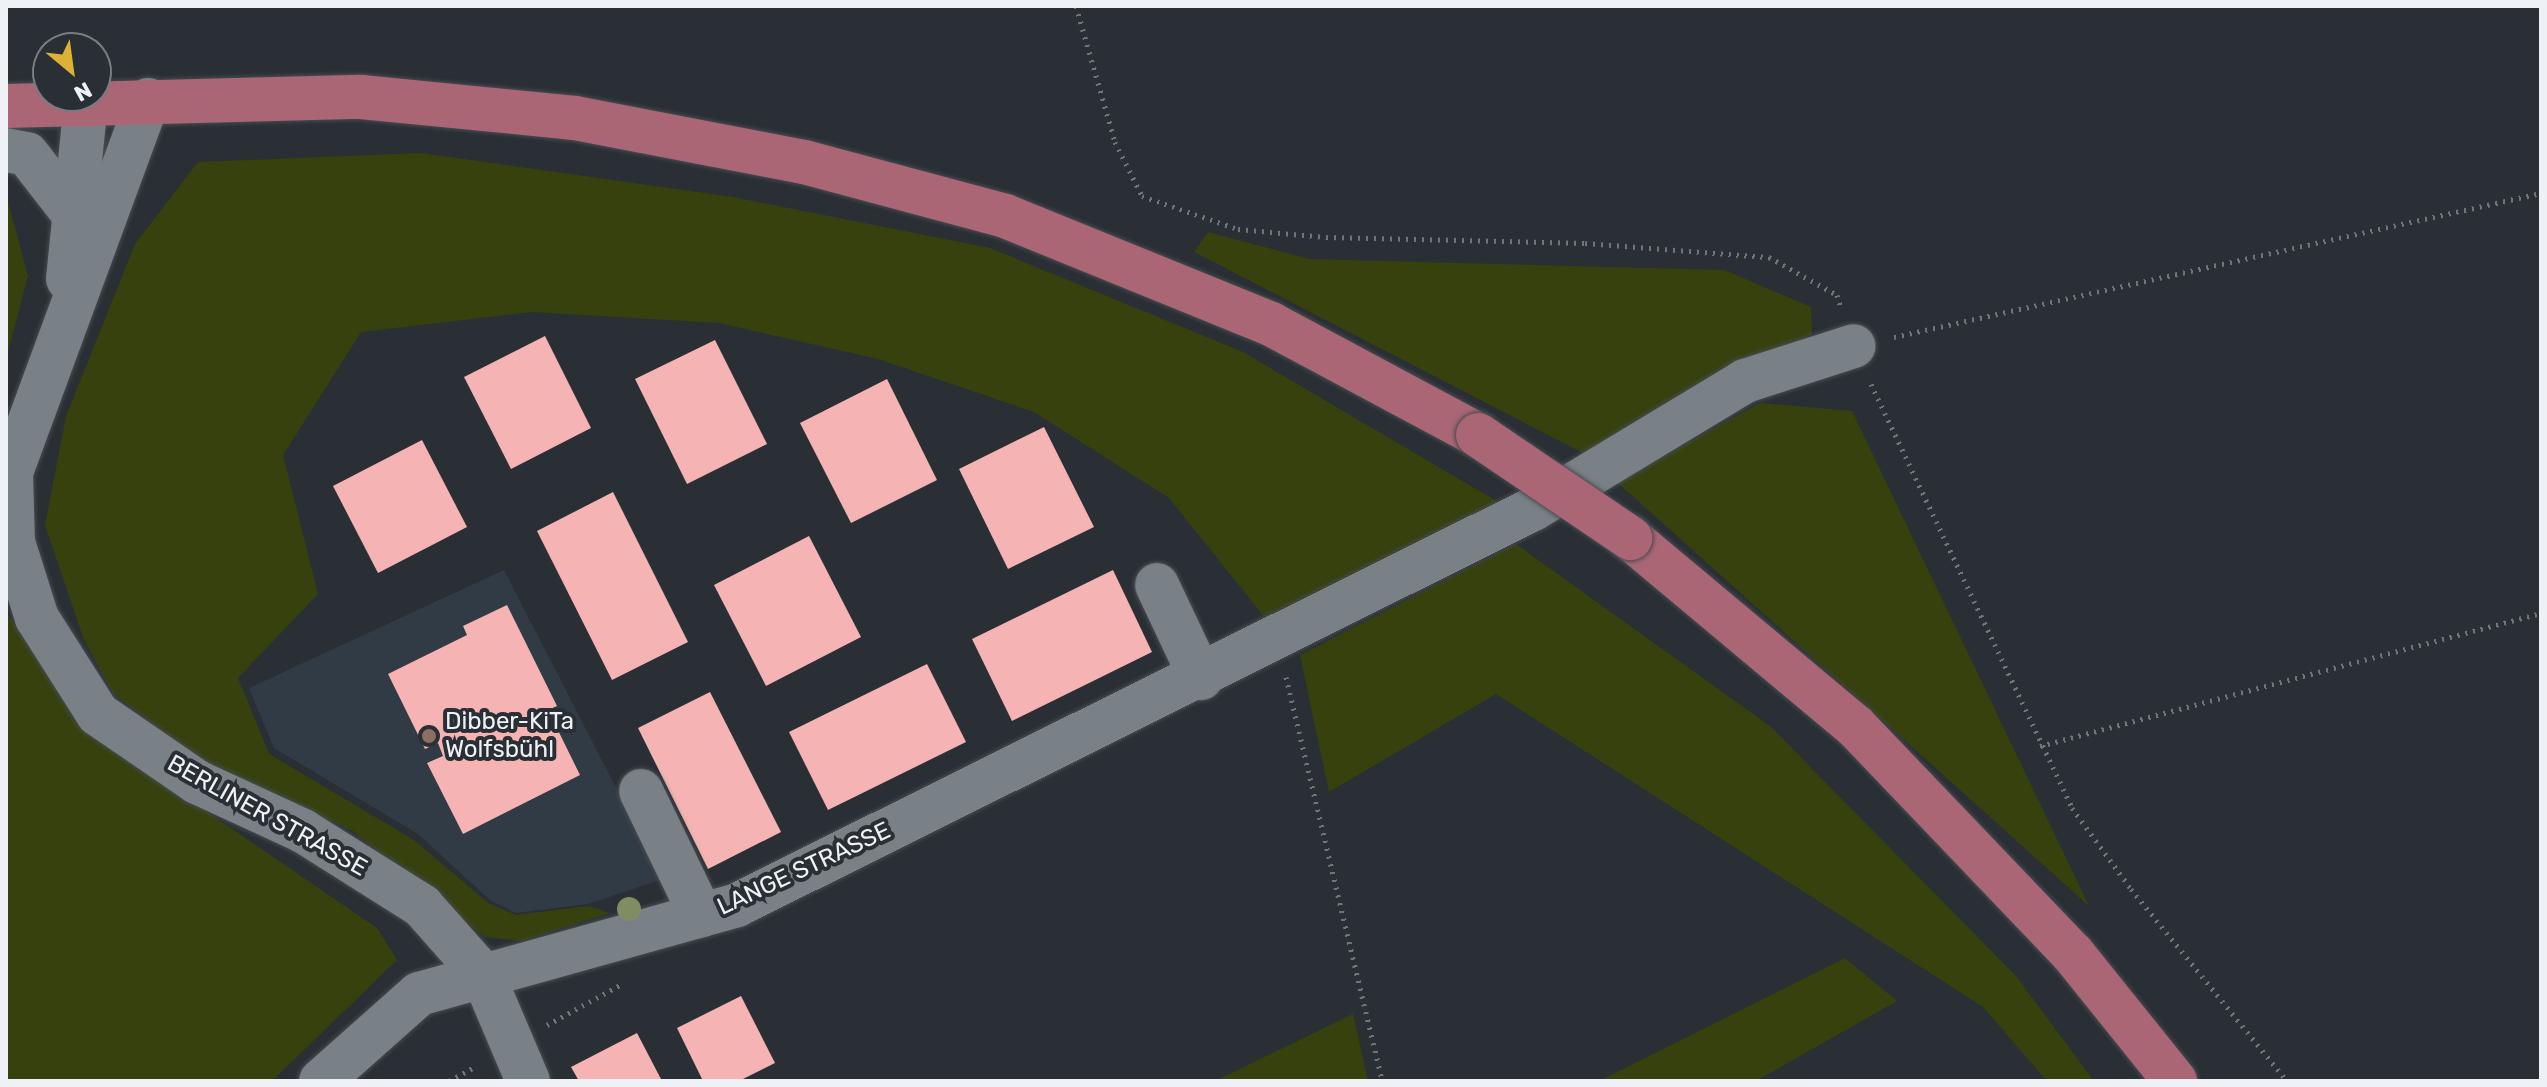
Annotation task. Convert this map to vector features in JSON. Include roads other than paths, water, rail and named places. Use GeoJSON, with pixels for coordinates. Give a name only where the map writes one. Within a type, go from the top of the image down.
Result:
{"type":"FeatureCollection","features":[{"type":"Feature","properties":{"kind":"main road"},"geometry":{"type":"LineString","coordinates":[[112,102],[361,97],[575,118],[804,162],[1005,216],[1271,324],[1478,435],[1630,538],[1855,726],[2073,954],[2175,1081]]}},
{"type":"Feature","properties":{"kind":"main road"},"geometry":{"type":"LineString","coordinates":[[6,106],[32,105]]}},
{"type":"Feature","properties":{"kind":"street","name":"BERLINER STRASSE"},"geometry":{"type":"LineString","coordinates":[[148,100],[11,472],[13,542],[37,618],[98,714],[197,782],[303,831],[422,906],[483,975],[520,1063]]}},
{"type":"Feature","properties":{"kind":"street","name":"BERLINER STRASSE"},"geometry":{"type":"LineString","coordinates":[[66,317],[73,213],[85,112]]}},
{"type":"Feature","properties":{"kind":"street"},"geometry":{"type":"LineString","coordinates":[[6,150],[27,154],[73,213]]}},
{"type":"Feature","properties":{"kind":"street","name":"LANGE STRASSE"},"geometry":{"type":"LineString","coordinates":[[321,1081],[419,994],[737,905],[1277,641],[1533,509],[1745,381],[1854,346]]}},
{"type":"Feature","properties":{"kind":"street"},"geometry":{"type":"LineString","coordinates":[[1157,585],[1201,678]]}},
{"type":"Feature","properties":{"kind":"street"},"geometry":{"type":"LineString","coordinates":[[641,791],[701,915]]}},
{"type":"Feature","properties":{"kind":"place","name":"Dibber-KiTa Wolfsbühl"},"geometry":{"type":"Point","coordinates":[429,736]}}]}
